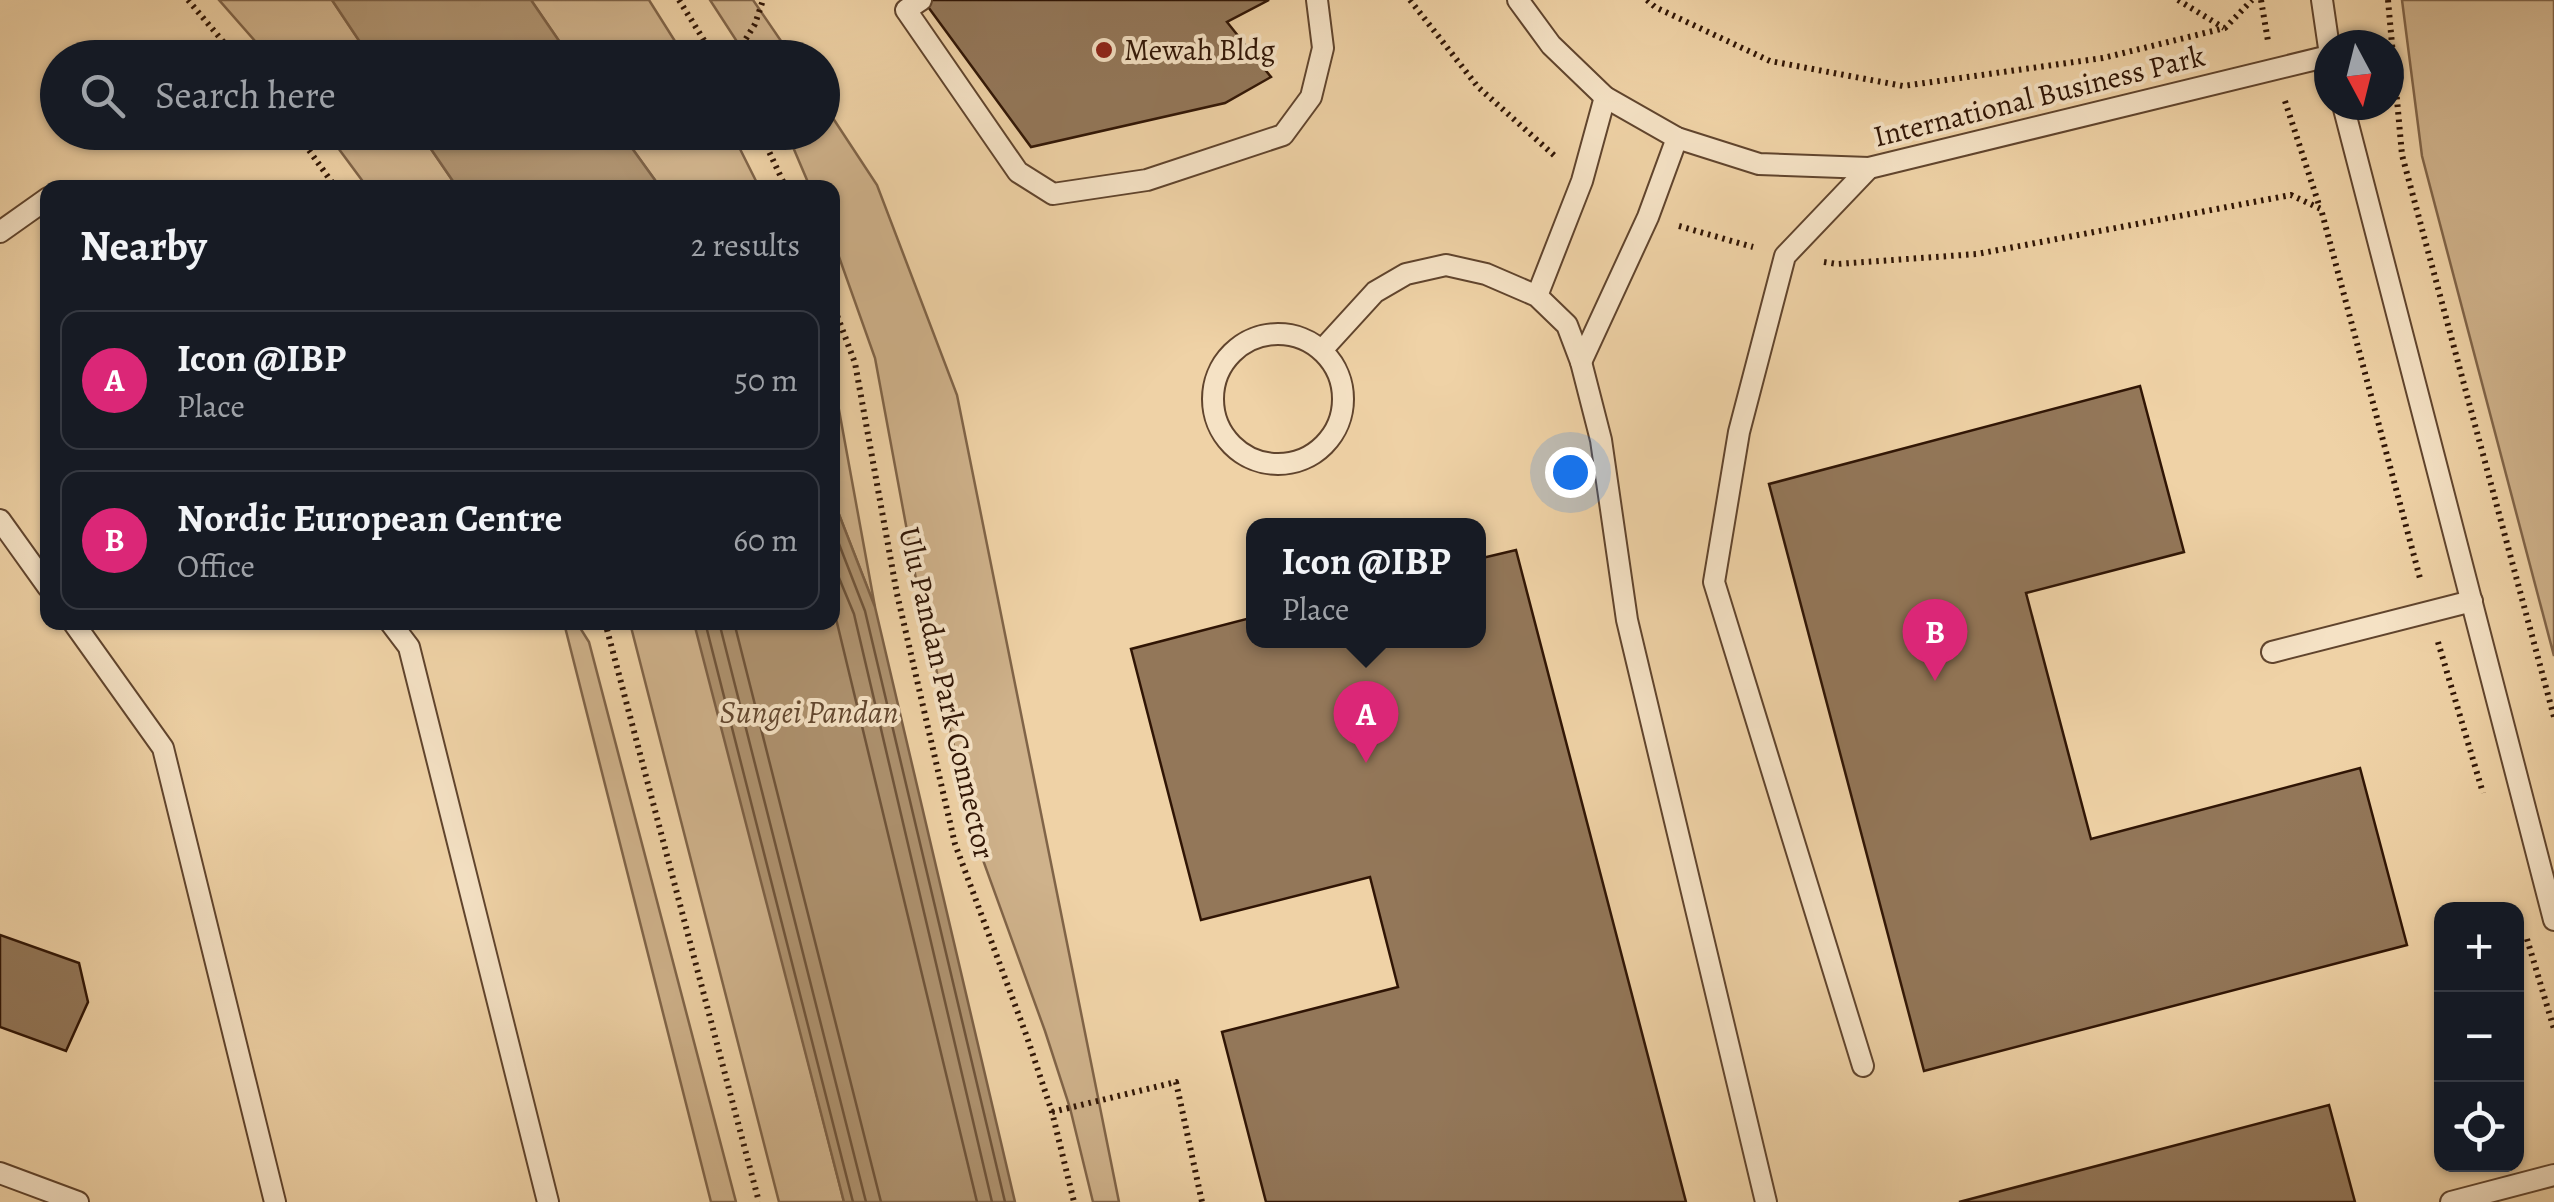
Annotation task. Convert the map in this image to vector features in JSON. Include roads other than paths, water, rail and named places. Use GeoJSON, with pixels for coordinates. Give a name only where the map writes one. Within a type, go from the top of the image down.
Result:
{"type":"FeatureCollection","features":[{"type":"Feature","properties":{"kind":"lane"},"geometry":{"type":"LineString","coordinates":[[921,0],[906,10],[1018,172],[1054,194],[1148,180],[1283,136],[1311,96],[1323,48],[1318,0]]}},
{"type":"Feature","properties":{"kind":"lane","name":"International Business Park"},"geometry":{"type":"LineString","coordinates":[[1518,0],[1551,45],[1605,97],[1678,138],[1759,164],[1869,168],[2314,60]]}},
{"type":"Feature","properties":{"kind":"lane"},"geometry":{"type":"LineString","coordinates":[[2322,0],[2326,30]]}},
{"type":"Feature","properties":{"kind":"lane"},"geometry":{"type":"LineString","coordinates":[[1537,296],[1582,181],[1605,97]]}},
{"type":"Feature","properties":{"kind":"lane"},"geometry":{"type":"LineString","coordinates":[[2347,120],[2554,920]]}},
{"type":"Feature","properties":{"kind":"lane"},"geometry":{"type":"LineString","coordinates":[[1581,362],[1648,217],[1678,138]]}},
{"type":"Feature","properties":{"kind":"lane"},"geometry":{"type":"LineString","coordinates":[[1863,1066],[1714,582],[1739,432],[1784,256],[1869,168]]}},
{"type":"Feature","properties":{"kind":"lane"},"geometry":{"type":"LineString","coordinates":[[0,232],[40,204]]}},
{"type":"Feature","properties":{"kind":"lane"},"geometry":{"type":"LineString","coordinates":[[1322,350],[1375,292],[1406,274],[1446,265],[1486,274],[1537,296],[1567,325],[1601,440],[1628,620],[1766,1202]]}},
{"type":"Feature","properties":{"kind":"lane"},"geometry":{"type":"LineString","coordinates":[[1274,334],[1300,337],[1322,350],[1337,371],[1344,396],[1340,421],[1327,443],[1306,458],[1281,465],[1256,461],[1234,448],[1218,428],[1211,403],[1215,378],[1228,356],[1249,340],[1274,334]]}},
{"type":"Feature","properties":{"kind":"lane"},"geometry":{"type":"LineString","coordinates":[[0,520],[40,576]]}},
{"type":"Feature","properties":{"kind":"lane"},"geometry":{"type":"LineString","coordinates":[[2272,652],[2472,601]]}},
{"type":"Feature","properties":{"kind":"lane"},"geometry":{"type":"LineString","coordinates":[[79,630],[164,748],[275,1202]]}},
{"type":"Feature","properties":{"kind":"lane"},"geometry":{"type":"LineString","coordinates":[[396,630],[409,647],[548,1202]]}},
{"type":"Feature","properties":{"kind":"lane"},"geometry":{"type":"LineString","coordinates":[[0,1172],[78,1202]]}},
{"type":"Feature","properties":{"kind":"lane"},"geometry":{"type":"LineString","coordinates":[[2452,1202],[2554,1175]]}},
{"type":"Feature","properties":{"kind":"water"},"geometry":{"type":"Polygon","coordinates":[[[332,0],[531,0],[558,40],[359,40],[332,0]]]}},
{"type":"Feature","properties":{"kind":"water"},"geometry":{"type":"Polygon","coordinates":[[[432,150],[633,150],[655,180],[452,180],[432,150]]]}},
{"type":"Feature","properties":{"kind":"water","name":"Sungei Pandan"},"geometry":{"type":"Polygon","coordinates":[[[840,517],[875,607],[1015,1202],[844,1202],[696,630],[840,630],[840,517]]]}},
{"type":"Feature","properties":{"kind":"place","name":"Mewah Bldg"},"geometry":{"type":"Point","coordinates":[1104,50]}},
{"type":"Feature","properties":{"kind":"place","name":"Nordic European Centre"},"geometry":{"type":"Point","coordinates":[1935,681]}},
{"type":"Feature","properties":{"kind":"place","name":"Icon @IBP"},"geometry":{"type":"Point","coordinates":[1366,763]}}]}
